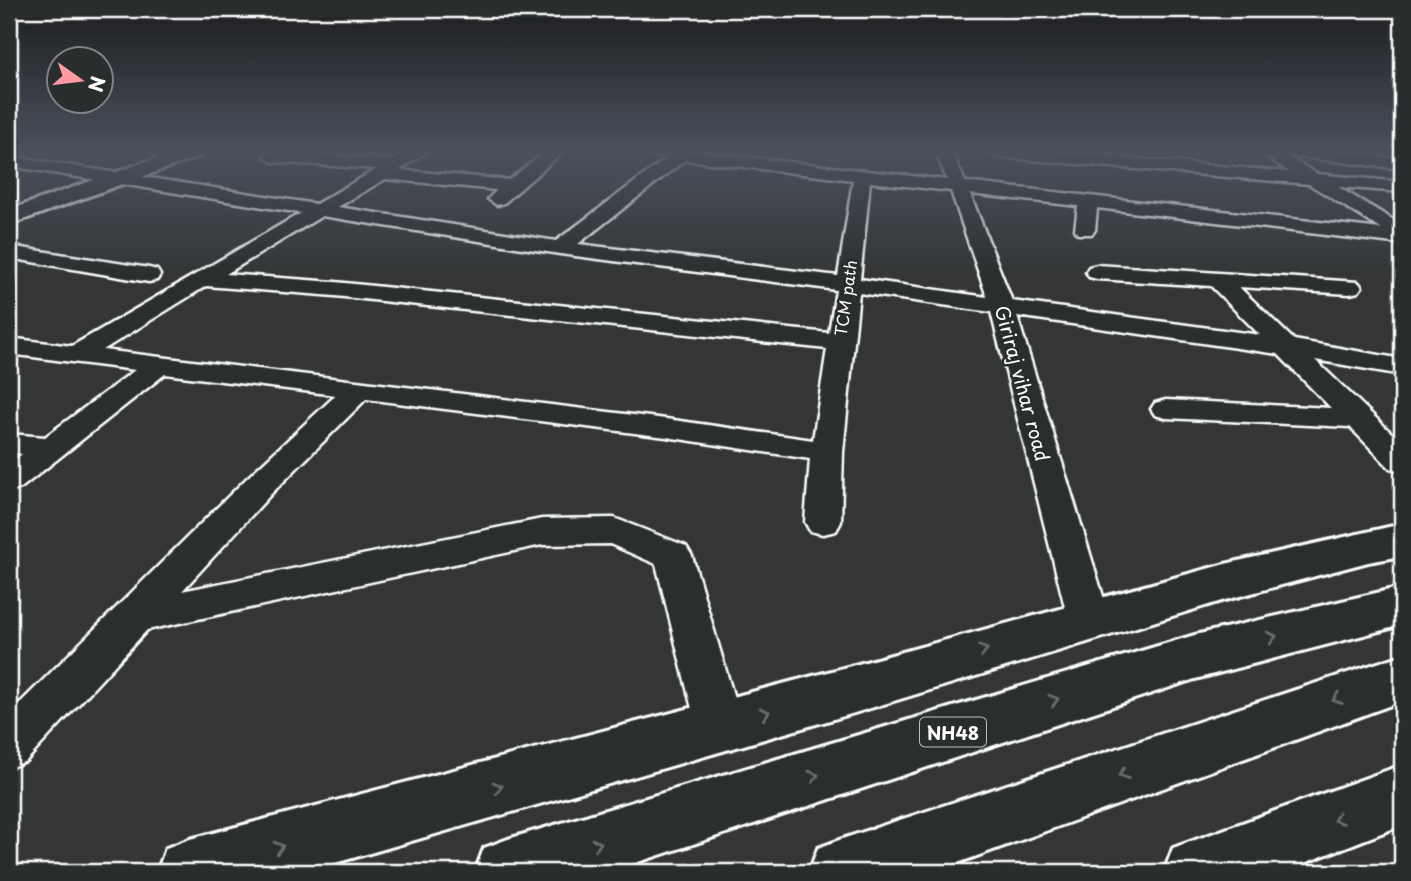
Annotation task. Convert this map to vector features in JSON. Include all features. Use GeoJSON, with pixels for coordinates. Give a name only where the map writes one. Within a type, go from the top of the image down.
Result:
{"type":"FeatureCollection","features":[{"type":"Feature","properties":{"kind":"main road"},"geometry":{"type":"LineString","coordinates":[[9,218],[78,193]]}},
{"type":"Feature","properties":{"kind":"main road"},"geometry":{"type":"LineString","coordinates":[[190,872],[851,690],[1089,619],[1225,582],[1402,540]]}},
{"type":"Feature","properties":{"kind":"main road","name":"NH48"},"geometry":{"type":"LineString","coordinates":[[508,872],[1195,657],[1402,606]]}},
{"type":"Feature","properties":{"kind":"main road"},"geometry":{"type":"LineString","coordinates":[[842,872],[1402,678]]}},
{"type":"Feature","properties":{"kind":"main road"},"geometry":{"type":"LineString","coordinates":[[1197,872],[1402,795]]}},
{"type":"Feature","properties":{"kind":"street"},"geometry":{"type":"LineString","coordinates":[[212,193],[560,248],[1287,347],[1402,367]]}},
{"type":"Feature","properties":{"kind":"street"},"geometry":{"type":"LineString","coordinates":[[76,355],[346,193]]}},
{"type":"Feature","properties":{"kind":"street"},"geometry":{"type":"LineString","coordinates":[[497,199],[504,193]]}},
{"type":"Feature","properties":{"kind":"street"},"geometry":{"type":"LineString","coordinates":[[560,248],[631,193]]}},
{"type":"Feature","properties":{"kind":"street","name":"TCM path"},"geometry":{"type":"LineString","coordinates":[[823,522],[829,436],[847,285],[851,193]]}},
{"type":"Feature","properties":{"kind":"street","name":"Giriraj vihar road"},"geometry":{"type":"LineString","coordinates":[[962,193],[971,211],[1003,309],[1089,619]]}},
{"type":"Feature","properties":{"kind":"street"},"geometry":{"type":"LineString","coordinates":[[1069,193],[1087,202],[1402,236]]}},
{"type":"Feature","properties":{"kind":"street"},"geometry":{"type":"LineString","coordinates":[[1150,193],[1156,210]]}},
{"type":"Feature","properties":{"kind":"street"},"geometry":{"type":"LineString","coordinates":[[1335,193],[1402,236]]}},
{"type":"Feature","properties":{"kind":"street"},"geometry":{"type":"LineString","coordinates":[[1085,230],[1087,202]]}},
{"type":"Feature","properties":{"kind":"street"},"geometry":{"type":"LineString","coordinates":[[9,253],[149,275]]}},
{"type":"Feature","properties":{"kind":"street"},"geometry":{"type":"LineString","coordinates":[[1097,272],[1350,287]]}},
{"type":"Feature","properties":{"kind":"street"},"geometry":{"type":"LineString","coordinates":[[202,279],[335,289],[839,342]]}},
{"type":"Feature","properties":{"kind":"street"},"geometry":{"type":"LineString","coordinates":[[1219,281],[1402,461]]}},
{"type":"Feature","properties":{"kind":"street"},"geometry":{"type":"LineString","coordinates":[[9,346],[666,428],[829,436]]}},
{"type":"Feature","properties":{"kind":"street"},"geometry":{"type":"LineString","coordinates":[[9,480],[159,365]]}},
{"type":"Feature","properties":{"kind":"street"},"geometry":{"type":"LineString","coordinates":[[9,746],[260,486],[360,390]]}},
{"type":"Feature","properties":{"kind":"street"},"geometry":{"type":"LineString","coordinates":[[1166,409],[1359,418]]}},
{"type":"Feature","properties":{"kind":"street"},"geometry":{"type":"LineString","coordinates":[[9,443],[51,447]]}},
{"type":"Feature","properties":{"kind":"street"},"geometry":{"type":"LineString","coordinates":[[131,617],[542,533],[614,531],[673,556],[719,725]]}}]}
